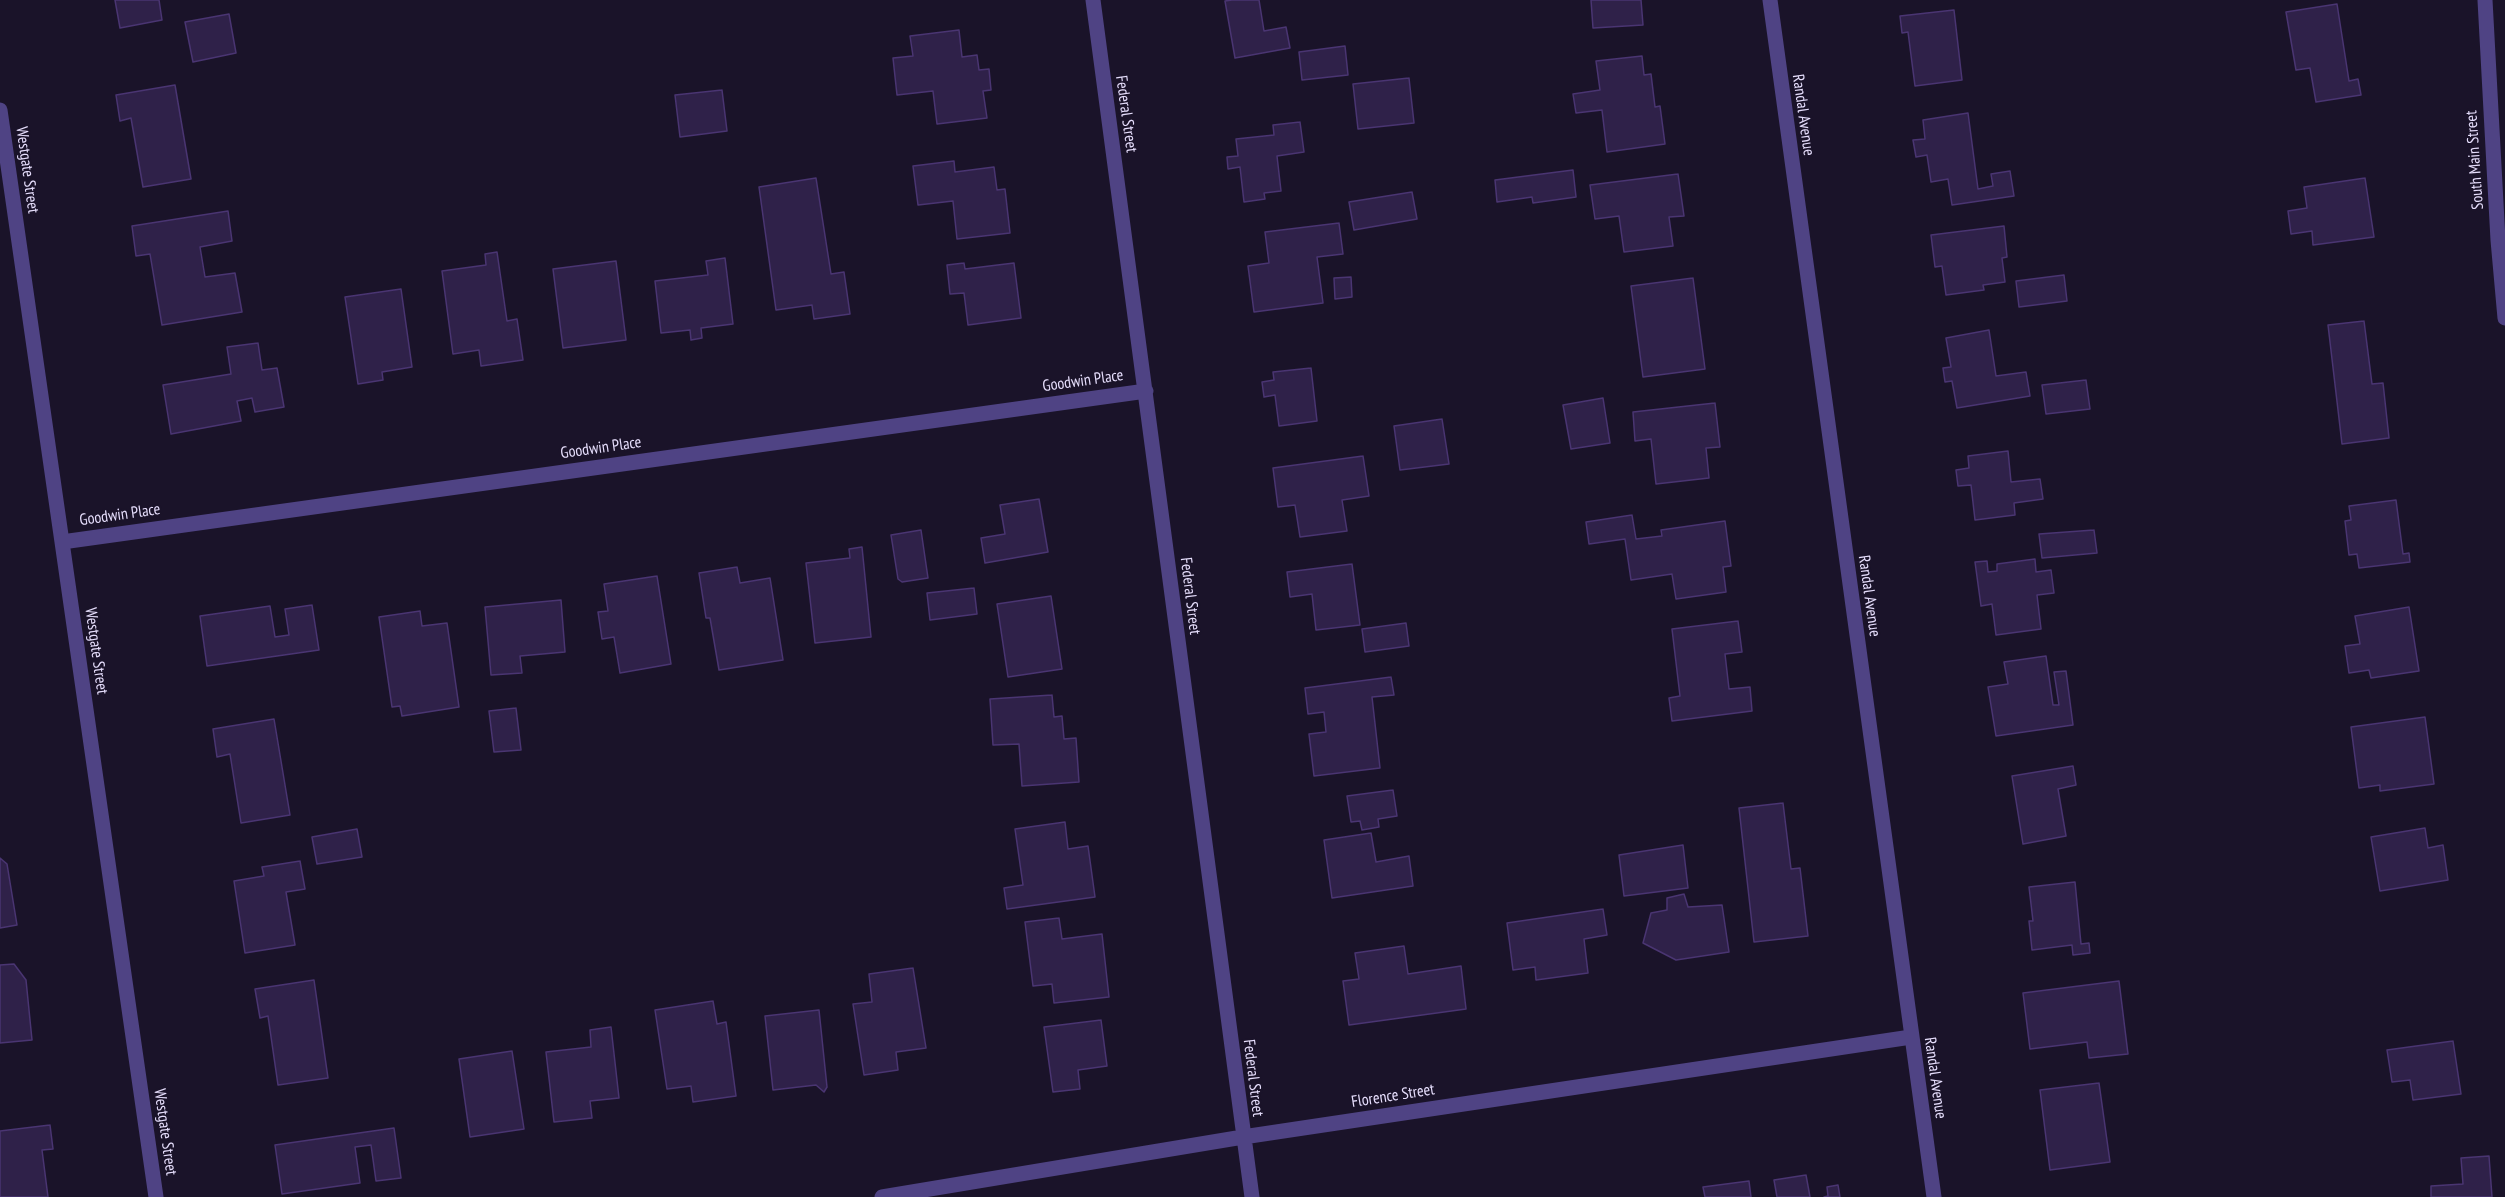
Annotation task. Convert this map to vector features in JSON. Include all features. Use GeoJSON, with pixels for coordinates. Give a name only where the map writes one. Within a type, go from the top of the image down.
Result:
{"type":"FeatureCollection","features":[{"type":"Feature","properties":{"kind":"street","name":"Federal Street"},"geometry":{"type":"LineString","coordinates":[[1093,0],[1252,1197]]}},
{"type":"Feature","properties":{"kind":"street","name":"Randal Avenue"},"geometry":{"type":"LineString","coordinates":[[1770,0],[1934,1197]]}},
{"type":"Feature","properties":{"kind":"street","name":"South Main Street"},"geometry":{"type":"LineString","coordinates":[[2485,0],[2505,318]]}},
{"type":"Feature","properties":{"kind":"street","name":"Westgate Street"},"geometry":{"type":"LineString","coordinates":[[0,110],[156,1197]]}},
{"type":"Feature","properties":{"kind":"street","name":"Goodwin Place"},"geometry":{"type":"LineString","coordinates":[[62,542],[1146,391]]}},
{"type":"Feature","properties":{"kind":"street","name":"Florence Street"},"geometry":{"type":"LineString","coordinates":[[882,1197],[1243,1137],[1911,1037]]}},
{"type":"Feature","properties":{"kind":"building"},"geometry":{"type":"Polygon","coordinates":[[[115,0],[159,0],[162,20],[120,28],[115,0]]]}},
{"type":"Feature","properties":{"kind":"building"},"geometry":{"type":"Polygon","coordinates":[[[1259,0],[1264,31],[1286,27],[1290,48],[1235,58],[1225,1],[1259,0]]]}},
{"type":"Feature","properties":{"kind":"building"},"geometry":{"type":"Polygon","coordinates":[[[1591,0],[1641,0],[1643,25],[1593,28],[1591,0]]]}},
{"type":"Feature","properties":{"kind":"building"},"geometry":{"type":"Polygon","coordinates":[[[2337,4],[2349,81],[2358,79],[2361,95],[2316,102],[2310,68],[2296,70],[2286,12],[2337,4]]]}},
{"type":"Feature","properties":{"kind":"building"},"geometry":{"type":"Polygon","coordinates":[[[1954,10],[1962,80],[1915,86],[1908,32],[1902,33],[1900,16],[1954,10]]]}},
{"type":"Feature","properties":{"kind":"building"},"geometry":{"type":"Polygon","coordinates":[[[229,14],[236,53],[193,62],[185,22],[229,14]]]}},
{"type":"Feature","properties":{"kind":"building"},"geometry":{"type":"Polygon","coordinates":[[[959,30],[962,57],[977,55],[979,70],[989,69],[991,90],[983,91],[987,118],[937,124],[933,91],[897,95],[893,58],[913,56],[910,36],[959,30]]]}},
{"type":"Feature","properties":{"kind":"building"},"geometry":{"type":"Polygon","coordinates":[[[1345,46],[1348,75],[1302,80],[1299,52],[1345,46]]]}},
{"type":"Feature","properties":{"kind":"building"},"geometry":{"type":"Polygon","coordinates":[[[1642,56],[1644,75],[1651,74],[1655,107],[1660,106],[1665,144],[1607,152],[1602,110],[1576,113],[1573,94],[1600,90],[1596,61],[1642,56]]]}},
{"type":"Feature","properties":{"kind":"building"},"geometry":{"type":"Polygon","coordinates":[[[1409,78],[1414,123],[1358,129],[1353,84],[1409,78]]]}},
{"type":"Feature","properties":{"kind":"building"},"geometry":{"type":"Polygon","coordinates":[[[175,85],[191,179],[143,187],[131,118],[120,121],[116,95],[175,85]]]}},
{"type":"Feature","properties":{"kind":"building"},"geometry":{"type":"Polygon","coordinates":[[[722,90],[727,131],[680,137],[675,95],[722,90]]]}},
{"type":"Feature","properties":{"kind":"building"},"geometry":{"type":"Polygon","coordinates":[[[1968,113],[1978,189],[1993,186],[1991,174],[2010,171],[2014,196],[1952,205],[1948,179],[1931,182],[1927,155],[1916,157],[1913,140],[1925,139],[1923,120],[1968,113]]]}},
{"type":"Feature","properties":{"kind":"building"},"geometry":{"type":"Polygon","coordinates":[[[1300,122],[1304,152],[1277,156],[1281,191],[1264,193],[1265,199],[1244,202],[1240,167],[1228,169],[1227,157],[1238,156],[1236,139],[1274,135],[1273,125],[1300,122]]]}},
{"type":"Feature","properties":{"kind":"building"},"geometry":{"type":"Polygon","coordinates":[[[954,161],[955,172],[994,167],[997,190],[1005,189],[1010,233],[957,239],[953,201],[918,205],[913,166],[954,161]]]}},
{"type":"Feature","properties":{"kind":"building"},"geometry":{"type":"Polygon","coordinates":[[[1573,170],[1576,197],[1533,203],[1532,197],[1497,202],[1495,180],[1573,170]]]}},
{"type":"Feature","properties":{"kind":"building"},"geometry":{"type":"Polygon","coordinates":[[[1678,174],[1684,216],[1669,217],[1673,246],[1624,252],[1619,216],[1595,219],[1590,185],[1678,174]]]}},
{"type":"Feature","properties":{"kind":"building"},"geometry":{"type":"Polygon","coordinates":[[[816,178],[831,274],[844,272],[850,314],[814,319],[812,305],[776,310],[759,187],[816,178]]]}},
{"type":"Feature","properties":{"kind":"building"},"geometry":{"type":"Polygon","coordinates":[[[2365,178],[2374,237],[2313,245],[2312,231],[2291,234],[2288,211],[2307,208],[2304,187],[2365,178]]]}},
{"type":"Feature","properties":{"kind":"building"},"geometry":{"type":"Polygon","coordinates":[[[1412,192],[1417,219],[1354,230],[1349,202],[1412,192]]]}},
{"type":"Feature","properties":{"kind":"building"},"geometry":{"type":"Polygon","coordinates":[[[228,211],[232,241],[200,247],[205,277],[235,273],[242,312],[162,325],[150,254],[136,256],[132,226],[228,211]]]}},
{"type":"Feature","properties":{"kind":"building"},"geometry":{"type":"Polygon","coordinates":[[[1339,223],[1343,254],[1317,257],[1323,303],[1254,312],[1248,266],[1269,263],[1265,232],[1339,223]]]}},
{"type":"Feature","properties":{"kind":"building"},"geometry":{"type":"Polygon","coordinates":[[[2004,226],[2007,257],[2002,258],[2005,282],[1983,285],[1984,290],[1946,295],[1942,266],[1935,267],[1931,235],[2004,226]]]}},
{"type":"Feature","properties":{"kind":"building"},"geometry":{"type":"Polygon","coordinates":[[[497,252],[507,321],[517,319],[523,360],[481,366],[479,350],[453,354],[442,271],[486,265],[485,254],[497,252]]]}},
{"type":"Feature","properties":{"kind":"building"},"geometry":{"type":"Polygon","coordinates":[[[725,258],[733,324],[701,328],[702,338],[691,340],[690,330],[661,333],[655,281],[708,275],[706,261],[725,258]]]}},
{"type":"Feature","properties":{"kind":"building"},"geometry":{"type":"Polygon","coordinates":[[[616,261],[626,340],[563,348],[553,269],[616,261]]]}},
{"type":"Feature","properties":{"kind":"building"},"geometry":{"type":"Polygon","coordinates":[[[964,263],[965,269],[1014,263],[1021,318],[968,325],[964,293],[950,294],[947,265],[964,263]]]}},
{"type":"Feature","properties":{"kind":"building"},"geometry":{"type":"Polygon","coordinates":[[[2064,275],[2067,301],[2019,307],[2016,281],[2064,275]]]}},
{"type":"Feature","properties":{"kind":"building"},"geometry":{"type":"Polygon","coordinates":[[[1351,277],[1352,297],[1335,299],[1334,278],[1351,277]]]}},
{"type":"Feature","properties":{"kind":"building"},"geometry":{"type":"Polygon","coordinates":[[[1693,278],[1705,369],[1643,377],[1631,286],[1693,278]]]}},
{"type":"Feature","properties":{"kind":"building"},"geometry":{"type":"Polygon","coordinates":[[[401,289],[412,367],[382,372],[383,380],[358,384],[345,297],[401,289]]]}},
{"type":"Feature","properties":{"kind":"building"},"geometry":{"type":"Polygon","coordinates":[[[2364,321],[2372,384],[2383,383],[2389,438],[2342,444],[2328,325],[2364,321]]]}},
{"type":"Feature","properties":{"kind":"building"},"geometry":{"type":"Polygon","coordinates":[[[1989,330],[1996,376],[2026,372],[2030,396],[1957,408],[1952,381],[1945,382],[1943,368],[1951,367],[1946,338],[1989,330]]]}},
{"type":"Feature","properties":{"kind":"building"},"geometry":{"type":"Polygon","coordinates":[[[258,343],[262,370],[277,368],[284,407],[255,412],[252,398],[237,401],[241,421],[171,434],[163,385],[231,374],[227,347],[258,343]]]}},
{"type":"Feature","properties":{"kind":"building"},"geometry":{"type":"Polygon","coordinates":[[[1311,368],[1317,421],[1279,426],[1275,395],[1264,397],[1262,382],[1274,380],[1273,372],[1311,368]]]}},
{"type":"Feature","properties":{"kind":"building"},"geometry":{"type":"Polygon","coordinates":[[[2086,380],[2090,409],[2046,414],[2042,385],[2086,380]]]}},
{"type":"Feature","properties":{"kind":"building"},"geometry":{"type":"Polygon","coordinates":[[[1603,398],[1610,443],[1571,449],[1563,405],[1603,398]]]}},
{"type":"Feature","properties":{"kind":"building"},"geometry":{"type":"Polygon","coordinates":[[[1715,403],[1720,447],[1706,448],[1709,478],[1656,484],[1651,439],[1635,441],[1633,412],[1715,403]]]}},
{"type":"Feature","properties":{"kind":"building"},"geometry":{"type":"Polygon","coordinates":[[[1442,419],[1449,464],[1400,470],[1394,426],[1442,419]]]}},
{"type":"Feature","properties":{"kind":"building"},"geometry":{"type":"Polygon","coordinates":[[[2008,451],[2011,482],[2040,479],[2043,499],[2014,503],[2015,515],[1975,520],[1971,485],[1958,486],[1956,470],[1969,468],[1968,456],[2008,451]]]}},
{"type":"Feature","properties":{"kind":"building"},"geometry":{"type":"Polygon","coordinates":[[[1363,456],[1369,496],[1342,500],[1347,531],[1300,537],[1295,505],[1278,507],[1273,468],[1363,456]]]}},
{"type":"Feature","properties":{"kind":"building"},"geometry":{"type":"Polygon","coordinates":[[[1039,499],[1048,552],[985,563],[981,538],[1005,534],[1000,505],[1039,499]]]}},
{"type":"Feature","properties":{"kind":"building"},"geometry":{"type":"Polygon","coordinates":[[[2396,500],[2403,554],[2409,553],[2410,562],[2359,568],[2357,554],[2349,555],[2345,521],[2351,520],[2349,506],[2396,500]]]}},
{"type":"Feature","properties":{"kind":"building"},"geometry":{"type":"Polygon","coordinates":[[[1632,515],[1636,539],[1662,536],[1661,530],[1725,521],[1731,566],[1723,567],[1726,592],[1676,599],[1672,574],[1631,580],[1625,539],[1589,544],[1586,522],[1632,515]]]}},
{"type":"Feature","properties":{"kind":"building"},"geometry":{"type":"Polygon","coordinates":[[[921,530],[928,578],[902,582],[898,579],[891,535],[921,530]]]}},
{"type":"Feature","properties":{"kind":"building"},"geometry":{"type":"Polygon","coordinates":[[[2094,530],[2097,553],[2042,558],[2039,534],[2094,530]]]}},
{"type":"Feature","properties":{"kind":"building"},"geometry":{"type":"Polygon","coordinates":[[[862,547],[871,637],[815,643],[806,563],[850,558],[849,549],[862,547]]]}},
{"type":"Feature","properties":{"kind":"building"},"geometry":{"type":"Polygon","coordinates":[[[2035,559],[2036,572],[2051,570],[2054,593],[2037,595],[2041,629],[1996,635],[1992,604],[1981,606],[1975,562],[1987,561],[1988,572],[1997,571],[1997,564],[2035,559]]]}},
{"type":"Feature","properties":{"kind":"building"},"geometry":{"type":"Polygon","coordinates":[[[1352,564],[1360,625],[1316,630],[1312,594],[1290,597],[1287,572],[1352,564]]]}},
{"type":"Feature","properties":{"kind":"building"},"geometry":{"type":"Polygon","coordinates":[[[737,567],[740,583],[770,578],[783,660],[719,670],[710,618],[706,618],[699,573],[737,567]]]}},
{"type":"Feature","properties":{"kind":"building"},"geometry":{"type":"Polygon","coordinates":[[[657,576],[671,664],[620,673],[614,637],[602,639],[598,612],[608,611],[604,584],[657,576]]]}},
{"type":"Feature","properties":{"kind":"building"},"geometry":{"type":"Polygon","coordinates":[[[974,588],[977,614],[930,620],[927,593],[974,588]]]}},
{"type":"Feature","properties":{"kind":"building"},"geometry":{"type":"Polygon","coordinates":[[[1051,596],[1062,669],[1008,677],[997,604],[1051,596]]]}},
{"type":"Feature","properties":{"kind":"building"},"geometry":{"type":"Polygon","coordinates":[[[561,600],[565,652],[520,656],[522,673],[491,675],[485,607],[561,600]]]}},
{"type":"Feature","properties":{"kind":"building"},"geometry":{"type":"Polygon","coordinates":[[[312,605],[319,650],[207,666],[200,616],[270,606],[275,637],[289,635],[285,609],[312,605]]]}},
{"type":"Feature","properties":{"kind":"building"},"geometry":{"type":"Polygon","coordinates":[[[2409,607],[2419,671],[2371,678],[2369,670],[2349,673],[2345,646],[2360,644],[2355,616],[2409,607]]]}},
{"type":"Feature","properties":{"kind":"building"},"geometry":{"type":"Polygon","coordinates":[[[420,611],[422,626],[447,623],[459,707],[402,716],[400,706],[392,707],[379,617],[420,611]]]}},
{"type":"Feature","properties":{"kind":"building"},"geometry":{"type":"Polygon","coordinates":[[[1738,621],[1742,652],[1725,654],[1729,689],[1750,687],[1752,711],[1672,721],[1669,698],[1680,696],[1672,629],[1738,621]]]}},
{"type":"Feature","properties":{"kind":"building"},"geometry":{"type":"Polygon","coordinates":[[[1406,623],[1409,646],[1365,652],[1362,629],[1406,623]]]}},
{"type":"Feature","properties":{"kind":"building"},"geometry":{"type":"Polygon","coordinates":[[[2046,656],[2053,705],[2059,705],[2054,672],[2066,671],[2073,725],[1996,736],[1988,687],[2008,684],[2004,662],[2046,656]]]}},
{"type":"Feature","properties":{"kind":"building"},"geometry":{"type":"Polygon","coordinates":[[[1391,677],[1394,695],[1372,697],[1380,768],[1314,776],[1309,734],[1326,732],[1324,712],[1308,714],[1305,688],[1391,677]]]}},
{"type":"Feature","properties":{"kind":"building"},"geometry":{"type":"Polygon","coordinates":[[[1052,695],[1054,717],[1062,716],[1064,739],[1076,738],[1079,782],[1022,786],[1019,744],[993,745],[990,699],[1052,695]]]}},
{"type":"Feature","properties":{"kind":"building"},"geometry":{"type":"Polygon","coordinates":[[[516,708],[521,750],[494,752],[489,711],[516,708]]]}},
{"type":"Feature","properties":{"kind":"building"},"geometry":{"type":"Polygon","coordinates":[[[2425,717],[2434,784],[2380,791],[2380,785],[2359,788],[2351,727],[2425,717]]]}},
{"type":"Feature","properties":{"kind":"building"},"geometry":{"type":"Polygon","coordinates":[[[274,719],[290,815],[241,823],[230,754],[217,757],[213,729],[274,719]]]}},
{"type":"Feature","properties":{"kind":"building"},"geometry":{"type":"Polygon","coordinates":[[[2073,766],[2076,785],[2058,789],[2066,836],[2023,844],[2012,776],[2073,766]]]}},
{"type":"Feature","properties":{"kind":"building"},"geometry":{"type":"Polygon","coordinates":[[[1393,790],[1397,816],[1378,819],[1379,827],[1362,830],[1360,821],[1351,822],[1347,796],[1393,790]]]}},
{"type":"Feature","properties":{"kind":"building"},"geometry":{"type":"Polygon","coordinates":[[[1783,803],[1791,869],[1800,868],[1808,936],[1754,942],[1739,808],[1783,803]]]}},
{"type":"Feature","properties":{"kind":"building"},"geometry":{"type":"Polygon","coordinates":[[[1065,822],[1068,849],[1088,846],[1095,897],[1007,909],[1004,888],[1023,885],[1015,829],[1065,822]]]}},
{"type":"Feature","properties":{"kind":"building"},"geometry":{"type":"Polygon","coordinates":[[[2425,828],[2428,848],[2443,845],[2448,880],[2380,891],[2371,837],[2425,828]]]}},
{"type":"Feature","properties":{"kind":"building"},"geometry":{"type":"Polygon","coordinates":[[[357,829],[362,857],[317,864],[312,837],[357,829]]]}},
{"type":"Feature","properties":{"kind":"building"},"geometry":{"type":"Polygon","coordinates":[[[1371,833],[1376,862],[1409,856],[1413,886],[1332,898],[1324,840],[1371,833]]]}},
{"type":"Feature","properties":{"kind":"building"},"geometry":{"type":"Polygon","coordinates":[[[1683,845],[1688,888],[1624,896],[1619,855],[1683,845]]]}},
{"type":"Feature","properties":{"kind":"building"},"geometry":{"type":"Polygon","coordinates":[[[0,858],[7,864],[17,925],[0,928],[0,858]]]}},
{"type":"Feature","properties":{"kind":"building"},"geometry":{"type":"Polygon","coordinates":[[[300,861],[305,889],[286,892],[295,945],[245,953],[234,881],[264,876],[262,867],[300,861]]]}},
{"type":"Feature","properties":{"kind":"building"},"geometry":{"type":"Polygon","coordinates":[[[2075,882],[2081,944],[2089,943],[2090,953],[2073,955],[2072,945],[2032,950],[2029,921],[2033,921],[2029,887],[2075,882]]]}},
{"type":"Feature","properties":{"kind":"building"},"geometry":{"type":"Polygon","coordinates":[[[1684,894],[1688,907],[1722,905],[1729,952],[1676,960],[1643,943],[1651,913],[1667,910],[1667,898],[1684,894]]]}},
{"type":"Feature","properties":{"kind":"building"},"geometry":{"type":"Polygon","coordinates":[[[1603,909],[1607,935],[1584,939],[1588,973],[1536,980],[1535,967],[1513,970],[1507,923],[1603,909]]]}},
{"type":"Feature","properties":{"kind":"building"},"geometry":{"type":"Polygon","coordinates":[[[1059,918],[1062,939],[1102,934],[1109,997],[1054,1003],[1052,984],[1033,986],[1025,922],[1059,918]]]}},
{"type":"Feature","properties":{"kind":"building"},"geometry":{"type":"Polygon","coordinates":[[[1404,946],[1408,974],[1461,966],[1466,1009],[1349,1025],[1343,981],[1359,979],[1355,953],[1404,946]]]}},
{"type":"Feature","properties":{"kind":"building"},"geometry":{"type":"Polygon","coordinates":[[[14,964],[26,980],[32,1040],[0,1043],[0,965],[14,964]]]}},
{"type":"Feature","properties":{"kind":"building"},"geometry":{"type":"Polygon","coordinates":[[[913,968],[926,1048],[896,1052],[898,1070],[864,1075],[853,1004],[872,1002],[869,974],[913,968]]]}},
{"type":"Feature","properties":{"kind":"building"},"geometry":{"type":"Polygon","coordinates":[[[314,980],[328,1078],[278,1085],[268,1016],[260,1018],[255,989],[314,980]]]}},
{"type":"Feature","properties":{"kind":"building"},"geometry":{"type":"Polygon","coordinates":[[[2119,981],[2128,1054],[2089,1058],[2087,1042],[2030,1049],[2023,993],[2119,981]]]}},
{"type":"Feature","properties":{"kind":"building"},"geometry":{"type":"Polygon","coordinates":[[[713,1001],[717,1024],[726,1022],[736,1096],[693,1102],[691,1086],[667,1089],[655,1010],[713,1001]]]}},
{"type":"Feature","properties":{"kind":"building"},"geometry":{"type":"Polygon","coordinates":[[[819,1010],[827,1087],[824,1092],[816,1085],[773,1090],[765,1016],[819,1010]]]}},
{"type":"Feature","properties":{"kind":"building"},"geometry":{"type":"Polygon","coordinates":[[[1101,1020],[1107,1066],[1078,1070],[1080,1089],[1053,1092],[1044,1027],[1101,1020]]]}},
{"type":"Feature","properties":{"kind":"building"},"geometry":{"type":"Polygon","coordinates":[[[611,1027],[619,1098],[590,1101],[592,1118],[554,1122],[546,1052],[591,1047],[590,1030],[611,1027]]]}},
{"type":"Feature","properties":{"kind":"building"},"geometry":{"type":"Polygon","coordinates":[[[2453,1041],[2461,1094],[2413,1100],[2410,1080],[2392,1082],[2387,1050],[2453,1041]]]}},
{"type":"Feature","properties":{"kind":"building"},"geometry":{"type":"Polygon","coordinates":[[[512,1051],[524,1129],[470,1137],[459,1059],[512,1051]]]}},
{"type":"Feature","properties":{"kind":"building"},"geometry":{"type":"Polygon","coordinates":[[[2099,1083],[2110,1162],[2050,1170],[2040,1090],[2099,1083]]]}},
{"type":"Feature","properties":{"kind":"building"},"geometry":{"type":"Polygon","coordinates":[[[50,1125],[53,1149],[42,1150],[48,1197],[0,1197],[0,1131],[50,1125]]]}},
{"type":"Feature","properties":{"kind":"building"},"geometry":{"type":"Polygon","coordinates":[[[394,1128],[401,1178],[376,1181],[371,1145],[355,1147],[360,1183],[282,1194],[275,1145],[394,1128]]]}},
{"type":"Feature","properties":{"kind":"building"},"geometry":{"type":"Polygon","coordinates":[[[2489,1156],[2492,1197],[2431,1197],[2431,1186],[2463,1184],[2461,1158],[2489,1156]]]}},
{"type":"Feature","properties":{"kind":"building"},"geometry":{"type":"Polygon","coordinates":[[[1806,1175],[1810,1197],[1777,1197],[1774,1180],[1806,1175]]]}},
{"type":"Feature","properties":{"kind":"building"},"geometry":{"type":"Polygon","coordinates":[[[1749,1181],[1751,1197],[1705,1197],[1703,1187],[1749,1181]]]}},
{"type":"Feature","properties":{"kind":"building"},"geometry":{"type":"Polygon","coordinates":[[[1838,1185],[1840,1197],[1824,1197],[1828,1196],[1827,1187],[1838,1185]]]}}]}
